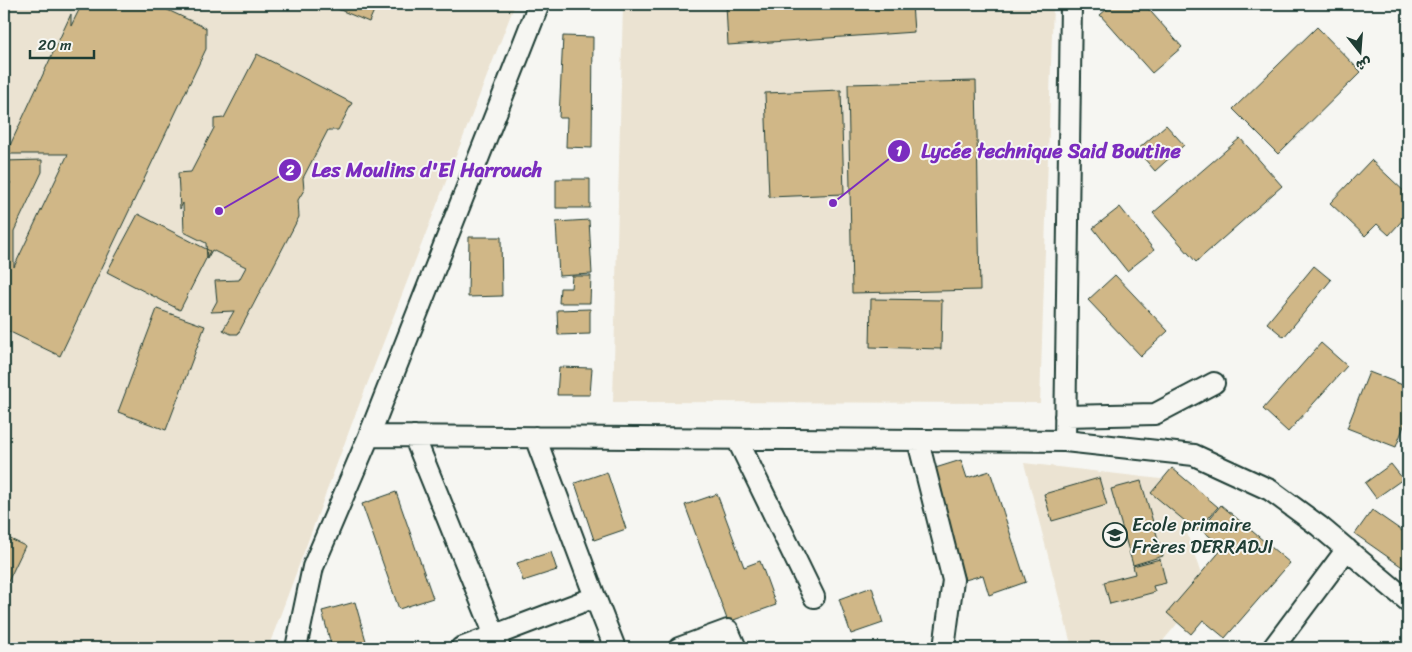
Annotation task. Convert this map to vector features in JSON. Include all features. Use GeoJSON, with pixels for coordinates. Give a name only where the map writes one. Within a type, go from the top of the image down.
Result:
{"type":"FeatureCollection","features":[{"type":"Feature","properties":{"kind":"street"},"geometry":{"type":"LineString","coordinates":[[296,648],[313,567],[369,436],[539,4]]}},
{"type":"Feature","properties":{"kind":"street"},"geometry":{"type":"LineString","coordinates":[[1065,441],[1071,4]]}},
{"type":"Feature","properties":{"kind":"street"},"geometry":{"type":"LineString","coordinates":[[1065,416],[1155,414],[1214,383]]}},
{"type":"Feature","properties":{"kind":"street"},"geometry":{"type":"LineString","coordinates":[[369,436],[1065,441],[1194,455],[1270,490],[1319,526],[1408,601]]}},
{"type":"Feature","properties":{"kind":"street"},"geometry":{"type":"LineString","coordinates":[[414,436],[497,642]]}},
{"type":"Feature","properties":{"kind":"street"},"geometry":{"type":"LineString","coordinates":[[534,437],[615,648]]}},
{"type":"Feature","properties":{"kind":"street"},"geometry":{"type":"LineString","coordinates":[[737,439],[814,597]]}},
{"type":"Feature","properties":{"kind":"street"},"geometry":{"type":"LineString","coordinates":[[918,441],[954,580],[944,648]]}},
{"type":"Feature","properties":{"kind":"street"},"geometry":{"type":"LineString","coordinates":[[1273,648],[1347,549]]}},
{"type":"Feature","properties":{"kind":"street"},"geometry":{"type":"LineString","coordinates":[[461,648],[497,642],[595,597]]}},
{"type":"Feature","properties":{"kind":"street"},"geometry":{"type":"LineString","coordinates":[[679,648],[728,630],[736,648]]}},
{"type":"Feature","properties":{"kind":"shaded area"},"geometry":{"type":"Polygon","coordinates":[[[4,4],[515,4],[354,418],[268,648],[4,648],[4,4]]]}},
{"type":"Feature","properties":{"kind":"shaded area"},"geometry":{"type":"Polygon","coordinates":[[[623,4],[1053,4],[1040,403],[613,402],[623,4]]]}},
{"type":"Feature","properties":{"kind":"shaded area","name":"Ecole primaire Frères DERRADJI"},"geometry":{"type":"Polygon","coordinates":[[[1024,463],[1169,480],[1206,589],[1157,648],[1072,648],[1024,463]]]}},
{"type":"Feature","properties":{"kind":"building"},"geometry":{"type":"Polygon","coordinates":[[[82,4],[155,4],[206,28],[206,49],[60,356],[4,329],[4,183],[11,183],[4,179],[4,161],[42,160],[42,172],[14,231],[14,267],[68,154],[6,154],[71,14],[71,26],[82,4]]]}},
{"type":"Feature","properties":{"kind":"building"},"geometry":{"type":"Polygon","coordinates":[[[334,4],[377,4],[369,22],[333,7],[334,4]]]}},
{"type":"Feature","properties":{"kind":"building"},"geometry":{"type":"Polygon","coordinates":[[[726,4],[912,4],[914,32],[728,45],[726,4]]]}},
{"type":"Feature","properties":{"kind":"building"},"geometry":{"type":"Polygon","coordinates":[[[1113,4],[1144,4],[1182,47],[1152,73],[1100,15],[1113,4]]]}},
{"type":"Feature","properties":{"kind":"building"},"geometry":{"type":"Polygon","coordinates":[[[1317,27],[1361,72],[1278,154],[1233,109],[1317,27]]]}},
{"type":"Feature","properties":{"kind":"building"},"geometry":{"type":"Polygon","coordinates":[[[563,36],[593,37],[592,148],[566,147],[567,118],[559,118],[563,36]]]}},
{"type":"Feature","properties":{"kind":"building"},"geometry":{"type":"Polygon","coordinates":[[[257,54],[352,103],[338,130],[328,130],[303,178],[304,190],[298,200],[299,217],[238,334],[231,334],[223,330],[234,311],[211,312],[217,301],[215,281],[239,280],[246,267],[212,250],[207,259],[206,243],[184,232],[183,203],[180,209],[178,173],[191,172],[214,128],[214,119],[224,118],[257,54]]]}},
{"type":"Feature","properties":{"kind":"building"},"geometry":{"type":"Polygon","coordinates":[[[976,81],[980,290],[852,293],[848,84],[976,81]]]}},
{"type":"Feature","properties":{"kind":"building"},"geometry":{"type":"Polygon","coordinates":[[[841,90],[844,194],[769,197],[765,93],[841,90]]]}},
{"type":"Feature","properties":{"kind":"building"},"geometry":{"type":"Polygon","coordinates":[[[1408,105],[1408,130],[1402,128],[1408,105]]]}},
{"type":"Feature","properties":{"kind":"building"},"geometry":{"type":"Polygon","coordinates":[[[1166,125],[1184,145],[1155,171],[1137,150],[1166,125]]]}},
{"type":"Feature","properties":{"kind":"building"},"geometry":{"type":"Polygon","coordinates":[[[1240,138],[1282,186],[1196,262],[1153,213],[1240,138]]]}},
{"type":"Feature","properties":{"kind":"building"},"geometry":{"type":"Polygon","coordinates":[[[1371,160],[1408,195],[1408,214],[1389,235],[1377,224],[1365,236],[1330,203],[1371,160]]]}},
{"type":"Feature","properties":{"kind":"building"},"geometry":{"type":"Polygon","coordinates":[[[556,179],[590,179],[590,208],[556,208],[556,179]]]}},
{"type":"Feature","properties":{"kind":"building"},"geometry":{"type":"Polygon","coordinates":[[[1120,207],[1154,250],[1127,271],[1093,228],[1120,207]]]}},
{"type":"Feature","properties":{"kind":"building"},"geometry":{"type":"Polygon","coordinates":[[[138,214],[210,251],[180,310],[107,272],[138,214]]]}},
{"type":"Feature","properties":{"kind":"building"},"geometry":{"type":"Polygon","coordinates":[[[589,220],[592,274],[559,276],[556,222],[589,220]]]}},
{"type":"Feature","properties":{"kind":"building"},"geometry":{"type":"Polygon","coordinates":[[[469,237],[501,237],[502,296],[468,297],[469,237]]]}},
{"type":"Feature","properties":{"kind":"building"},"geometry":{"type":"Polygon","coordinates":[[[1314,266],[1331,280],[1284,337],[1267,323],[1314,266]]]}},
{"type":"Feature","properties":{"kind":"building"},"geometry":{"type":"Polygon","coordinates":[[[1115,275],[1168,331],[1141,356],[1088,300],[1115,275]]]}},
{"type":"Feature","properties":{"kind":"building"},"geometry":{"type":"Polygon","coordinates":[[[572,276],[591,276],[590,303],[559,303],[560,288],[571,288],[572,276]]]}},
{"type":"Feature","properties":{"kind":"building"},"geometry":{"type":"Polygon","coordinates":[[[871,299],[942,300],[941,349],[870,347],[871,299]]]}},
{"type":"Feature","properties":{"kind":"building"},"geometry":{"type":"Polygon","coordinates":[[[157,309],[205,326],[166,430],[118,412],[157,309]]]}},
{"type":"Feature","properties":{"kind":"building"},"geometry":{"type":"Polygon","coordinates":[[[590,309],[590,334],[558,335],[557,310],[590,309]]]}},
{"type":"Feature","properties":{"kind":"building"},"geometry":{"type":"Polygon","coordinates":[[[1321,343],[1347,366],[1288,432],[1263,409],[1321,343]]]}},
{"type":"Feature","properties":{"kind":"building"},"geometry":{"type":"Polygon","coordinates":[[[559,367],[592,368],[590,395],[557,395],[559,367]]]}},
{"type":"Feature","properties":{"kind":"building"},"geometry":{"type":"Polygon","coordinates":[[[1369,372],[1408,387],[1408,415],[1396,447],[1347,428],[1369,372]]]}},
{"type":"Feature","properties":{"kind":"building"},"geometry":{"type":"Polygon","coordinates":[[[961,460],[967,478],[990,471],[1026,582],[989,595],[983,575],[965,580],[929,470],[961,460]]]}},
{"type":"Feature","properties":{"kind":"building"},"geometry":{"type":"Polygon","coordinates":[[[1391,464],[1403,479],[1376,498],[1365,483],[1391,464]]]}},
{"type":"Feature","properties":{"kind":"building"},"geometry":{"type":"Polygon","coordinates":[[[1172,468],[1218,507],[1197,531],[1151,493],[1172,468]]]}},
{"type":"Feature","properties":{"kind":"building"},"geometry":{"type":"Polygon","coordinates":[[[607,472],[626,529],[594,540],[575,483],[607,472]]]}},
{"type":"Feature","properties":{"kind":"building"},"geometry":{"type":"Polygon","coordinates":[[[1099,478],[1107,505],[1052,521],[1044,494],[1099,478]]]}},
{"type":"Feature","properties":{"kind":"building"},"geometry":{"type":"Polygon","coordinates":[[[1141,481],[1163,556],[1133,565],[1111,489],[1141,481]]]}},
{"type":"Feature","properties":{"kind":"building"},"geometry":{"type":"Polygon","coordinates":[[[396,492],[433,598],[399,609],[362,504],[396,492]]]}},
{"type":"Feature","properties":{"kind":"building"},"geometry":{"type":"Polygon","coordinates":[[[717,494],[744,567],[760,561],[776,605],[728,622],[685,505],[717,494]]]}},
{"type":"Feature","properties":{"kind":"building"},"geometry":{"type":"Polygon","coordinates":[[[1221,505],[1290,563],[1225,638],[1203,620],[1191,634],[1167,613],[1223,548],[1201,529],[1221,505]]]}},
{"type":"Feature","properties":{"kind":"building"},"geometry":{"type":"Polygon","coordinates":[[[1372,510],[1408,535],[1408,571],[1355,534],[1372,510]]]}},
{"type":"Feature","properties":{"kind":"building"},"geometry":{"type":"Polygon","coordinates":[[[4,536],[25,546],[4,590],[4,536]]]}},
{"type":"Feature","properties":{"kind":"building"},"geometry":{"type":"Polygon","coordinates":[[[551,552],[557,570],[523,581],[517,563],[551,552]]]}},
{"type":"Feature","properties":{"kind":"building"},"geometry":{"type":"Polygon","coordinates":[[[1160,559],[1166,583],[1153,586],[1155,592],[1110,604],[1104,582],[1135,574],[1133,566],[1160,559]]]}},
{"type":"Feature","properties":{"kind":"building"},"geometry":{"type":"Polygon","coordinates":[[[872,587],[883,623],[851,634],[839,599],[872,587]]]}},
{"type":"Feature","properties":{"kind":"building"},"geometry":{"type":"Polygon","coordinates":[[[355,602],[368,648],[332,648],[322,611],[355,602]]]}},
{"type":"Feature","properties":{"kind":"place","name":"Lycée technique Said Boutine"},"geometry":{"type":"Point","coordinates":[833,203]}},
{"type":"Feature","properties":{"kind":"place","name":"Les Moulins d'El Harrouch"},"geometry":{"type":"Point","coordinates":[219,211]}},
{"type":"Feature","properties":{"kind":"place","name":"Ecole primaire Frères DERRADJI"},"geometry":{"type":"Point","coordinates":[1115,535]}}]}
